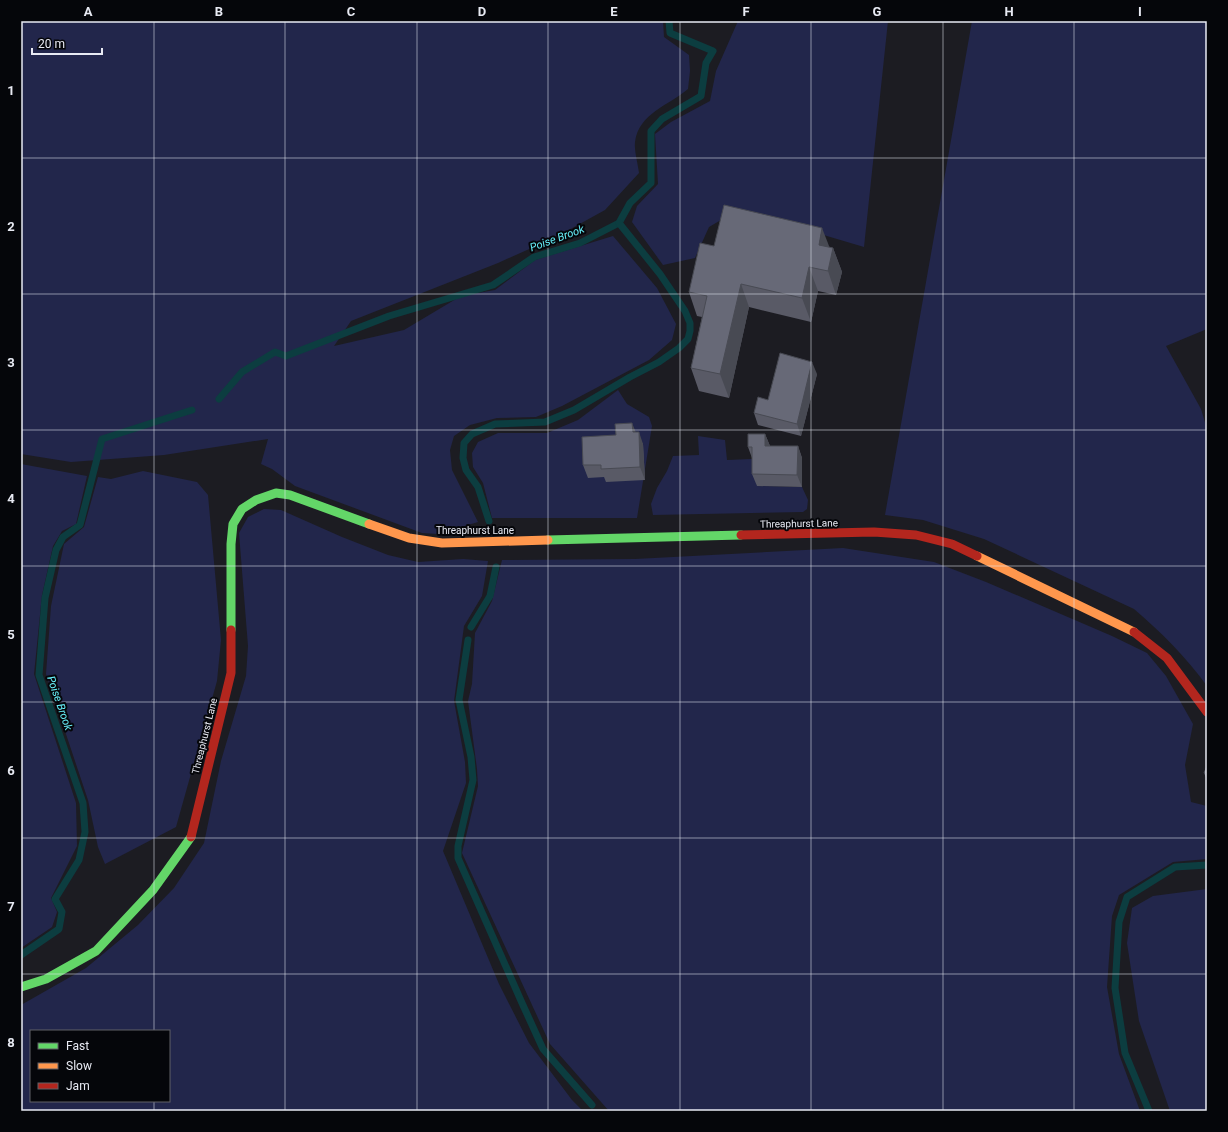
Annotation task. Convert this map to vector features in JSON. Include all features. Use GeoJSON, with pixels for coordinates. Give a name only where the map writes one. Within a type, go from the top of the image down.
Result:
{"type":"FeatureCollection","features":[{"type":"Feature","properties":{"kind":"street","name":"Threaphurst Lane"},"geometry":{"type":"LineString","coordinates":[[21,987],[46,979],[96,951],[153,890],[190,839],[231,673],[231,544],[233,524],[242,508],[256,500],[276,493],[290,495],[409,538],[442,542],[874,532],[916,535],[952,544],[1135,633],[1167,658],[1207,712]]}},
{"type":"Feature","properties":{"kind":"shaded area"},"geometry":{"type":"Polygon","coordinates":[[[21,21],[663,21],[664,37],[689,55],[690,71],[688,89],[648,117],[642,124],[635,142],[639,173],[605,210],[556,237],[498,263],[351,321],[334,346],[404,330],[461,296],[495,290],[535,260],[613,236],[657,288],[676,324],[672,340],[649,360],[562,406],[536,417],[497,418],[470,425],[454,436],[450,450],[452,470],[478,522],[438,534],[422,533],[295,486],[272,469],[261,464],[268,439],[164,455],[71,462],[21,454],[21,21]]]}},
{"type":"Feature","properties":{"kind":"shaded area"},"geometry":{"type":"Polygon","coordinates":[[[738,21],[888,21],[864,247],[753,214],[726,217],[709,227],[695,258],[663,265],[632,222],[637,206],[658,184],[655,134],[671,122],[710,101],[716,71],[738,21]]]}},
{"type":"Feature","properties":{"kind":"shaded area"},"geometry":{"type":"Polygon","coordinates":[[[972,21],[1207,21],[1207,329],[1166,346],[1201,409],[1207,429],[1207,686],[1173,645],[1134,609],[984,539],[923,520],[885,515],[972,21]]]}},
{"type":"Feature","properties":{"kind":"shaded area"},"geometry":{"type":"Polygon","coordinates":[[[618,390],[627,404],[649,417],[652,426],[637,518],[492,518],[483,483],[473,467],[472,453],[478,442],[498,433],[547,433],[578,420],[618,390]]]}},
{"type":"Feature","properties":{"kind":"shaded area"},"geometry":{"type":"Polygon","coordinates":[[[698,436],[725,440],[727,460],[752,459],[757,486],[802,487],[808,500],[807,509],[803,512],[653,515],[651,504],[657,488],[667,471],[673,456],[699,455],[698,436]]]}},
{"type":"Feature","properties":{"kind":"shaded area"},"geometry":{"type":"Polygon","coordinates":[[[21,464],[87,476],[76,524],[62,531],[53,546],[42,595],[34,674],[76,803],[77,846],[51,898],[57,912],[52,927],[21,948],[21,464]]]}},
{"type":"Feature","properties":{"kind":"shaded area"},"geometry":{"type":"Polygon","coordinates":[[[143,471],[197,482],[208,495],[221,640],[217,681],[176,827],[105,864],[98,847],[88,800],[46,674],[51,606],[64,544],[84,527],[98,477],[111,479],[143,471]]]}},
{"type":"Feature","properties":{"kind":"shaded area"},"geometry":{"type":"Polygon","coordinates":[[[264,509],[281,510],[342,537],[388,555],[418,562],[463,559],[488,561],[482,596],[464,626],[454,701],[465,762],[466,783],[443,851],[499,984],[529,1043],[572,1100],[583,1111],[21,1111],[21,1005],[86,968],[138,925],[174,888],[204,843],[221,761],[246,676],[248,646],[239,533],[248,517],[264,509]]]}},
{"type":"Feature","properties":{"kind":"shaded area"},"geometry":{"type":"Polygon","coordinates":[[[843,548],[934,562],[986,582],[1112,636],[1147,653],[1166,676],[1193,724],[1185,765],[1191,802],[1207,806],[1207,859],[1173,862],[1119,895],[1112,916],[1107,987],[1119,1054],[1140,1111],[609,1111],[550,1044],[462,853],[478,786],[468,701],[472,684],[475,633],[492,601],[502,560],[635,559],[843,548]]]}},
{"type":"Feature","properties":{"kind":"shaded area"},"geometry":{"type":"Polygon","coordinates":[[[1207,889],[1207,1111],[1170,1111],[1139,1021],[1127,943],[1132,908],[1153,896],[1207,889]]]}},
{"type":"Feature","properties":{"kind":"building"},"geometry":{"type":"Polygon","coordinates":[[[724,205],[822,228],[819,245],[833,248],[828,271],[809,267],[802,298],[741,284],[720,374],[691,368],[707,296],[689,292],[700,243],[714,246],[724,205]]]}},
{"type":"Feature","properties":{"kind":"building"},"geometry":{"type":"Polygon","coordinates":[[[780,353],[812,362],[797,424],[754,413],[758,397],[768,400],[780,353]]]}},
{"type":"Feature","properties":{"kind":"building"},"geometry":{"type":"Polygon","coordinates":[[[632,423],[633,432],[639,432],[640,467],[601,469],[601,465],[583,465],[582,437],[616,435],[615,424],[632,423]]]}},
{"type":"Feature","properties":{"kind":"building"},"geometry":{"type":"Polygon","coordinates":[[[748,434],[765,434],[765,446],[798,446],[797,475],[752,474],[752,447],[748,447],[748,434]]]}},
{"type":"Feature","properties":{"kind":"building"},"geometry":{"type":"Polygon","coordinates":[[[1207,766],[1207,774],[1204,773],[1207,766]]]}},
{"type":"Feature","properties":{"kind":"waterway","name":"Poise Brook"},"geometry":{"type":"LineString","coordinates":[[219,399],[242,372],[275,352],[286,356],[389,316],[493,285],[534,257],[580,243],[619,223],[630,203],[651,183],[651,131],[662,119],[701,96],[706,63],[713,51],[670,33],[669,21]]}},
{"type":"Feature","properties":{"kind":"waterway"},"geometry":{"type":"LineString","coordinates":[[489,521],[478,487],[466,470],[463,458],[464,443],[472,434],[495,424],[545,422],[574,410],[659,362],[679,348],[688,339],[690,323],[685,311],[660,274],[619,223]]}},
{"type":"Feature","properties":{"kind":"waterway","name":"Poise Brook"},"geometry":{"type":"LineString","coordinates":[[21,955],[59,929],[62,912],[55,899],[79,860],[85,832],[83,803],[39,675],[45,598],[56,550],[63,537],[80,525],[102,439],[192,410]]}},
{"type":"Feature","properties":{"kind":"waterway"},"geometry":{"type":"LineString","coordinates":[[471,627],[490,596],[496,567]]}},
{"type":"Feature","properties":{"kind":"waterway"},"geometry":{"type":"LineString","coordinates":[[468,640],[459,700],[471,757],[473,780],[458,846],[458,858],[543,1049],[592,1105]]}},
{"type":"Feature","properties":{"kind":"waterway"},"geometry":{"type":"LineString","coordinates":[[1149,1111],[1125,1053],[1115,988],[1119,922],[1127,897],[1175,867],[1207,865]]}},
{"type":"Feature","properties":{"kind":"traffic: fast"},"geometry":{"type":"LineString","coordinates":[[231,630],[231,544],[233,524],[242,509],[256,500],[276,493],[290,495],[369,524]]}},
{"type":"Feature","properties":{"kind":"traffic: fast"},"geometry":{"type":"LineString","coordinates":[[548,540],[741,535]]}},
{"type":"Feature","properties":{"kind":"traffic: fast"},"geometry":{"type":"LineString","coordinates":[[21,987],[46,979],[96,951],[153,890],[191,837]]}},
{"type":"Feature","properties":{"kind":"traffic: slow"},"geometry":{"type":"LineString","coordinates":[[369,524],[409,538],[442,543],[548,540]]}},
{"type":"Feature","properties":{"kind":"traffic: slow"},"geometry":{"type":"LineString","coordinates":[[977,556],[1134,632]]}},
{"type":"Feature","properties":{"kind":"traffic: jam"},"geometry":{"type":"LineString","coordinates":[[741,535],[874,532],[916,535],[952,544],[977,556]]}},
{"type":"Feature","properties":{"kind":"traffic: jam"},"geometry":{"type":"LineString","coordinates":[[191,837],[231,673],[231,630]]}},
{"type":"Feature","properties":{"kind":"traffic: jam"},"geometry":{"type":"LineString","coordinates":[[1134,632],[1167,658],[1207,712]]}}]}
